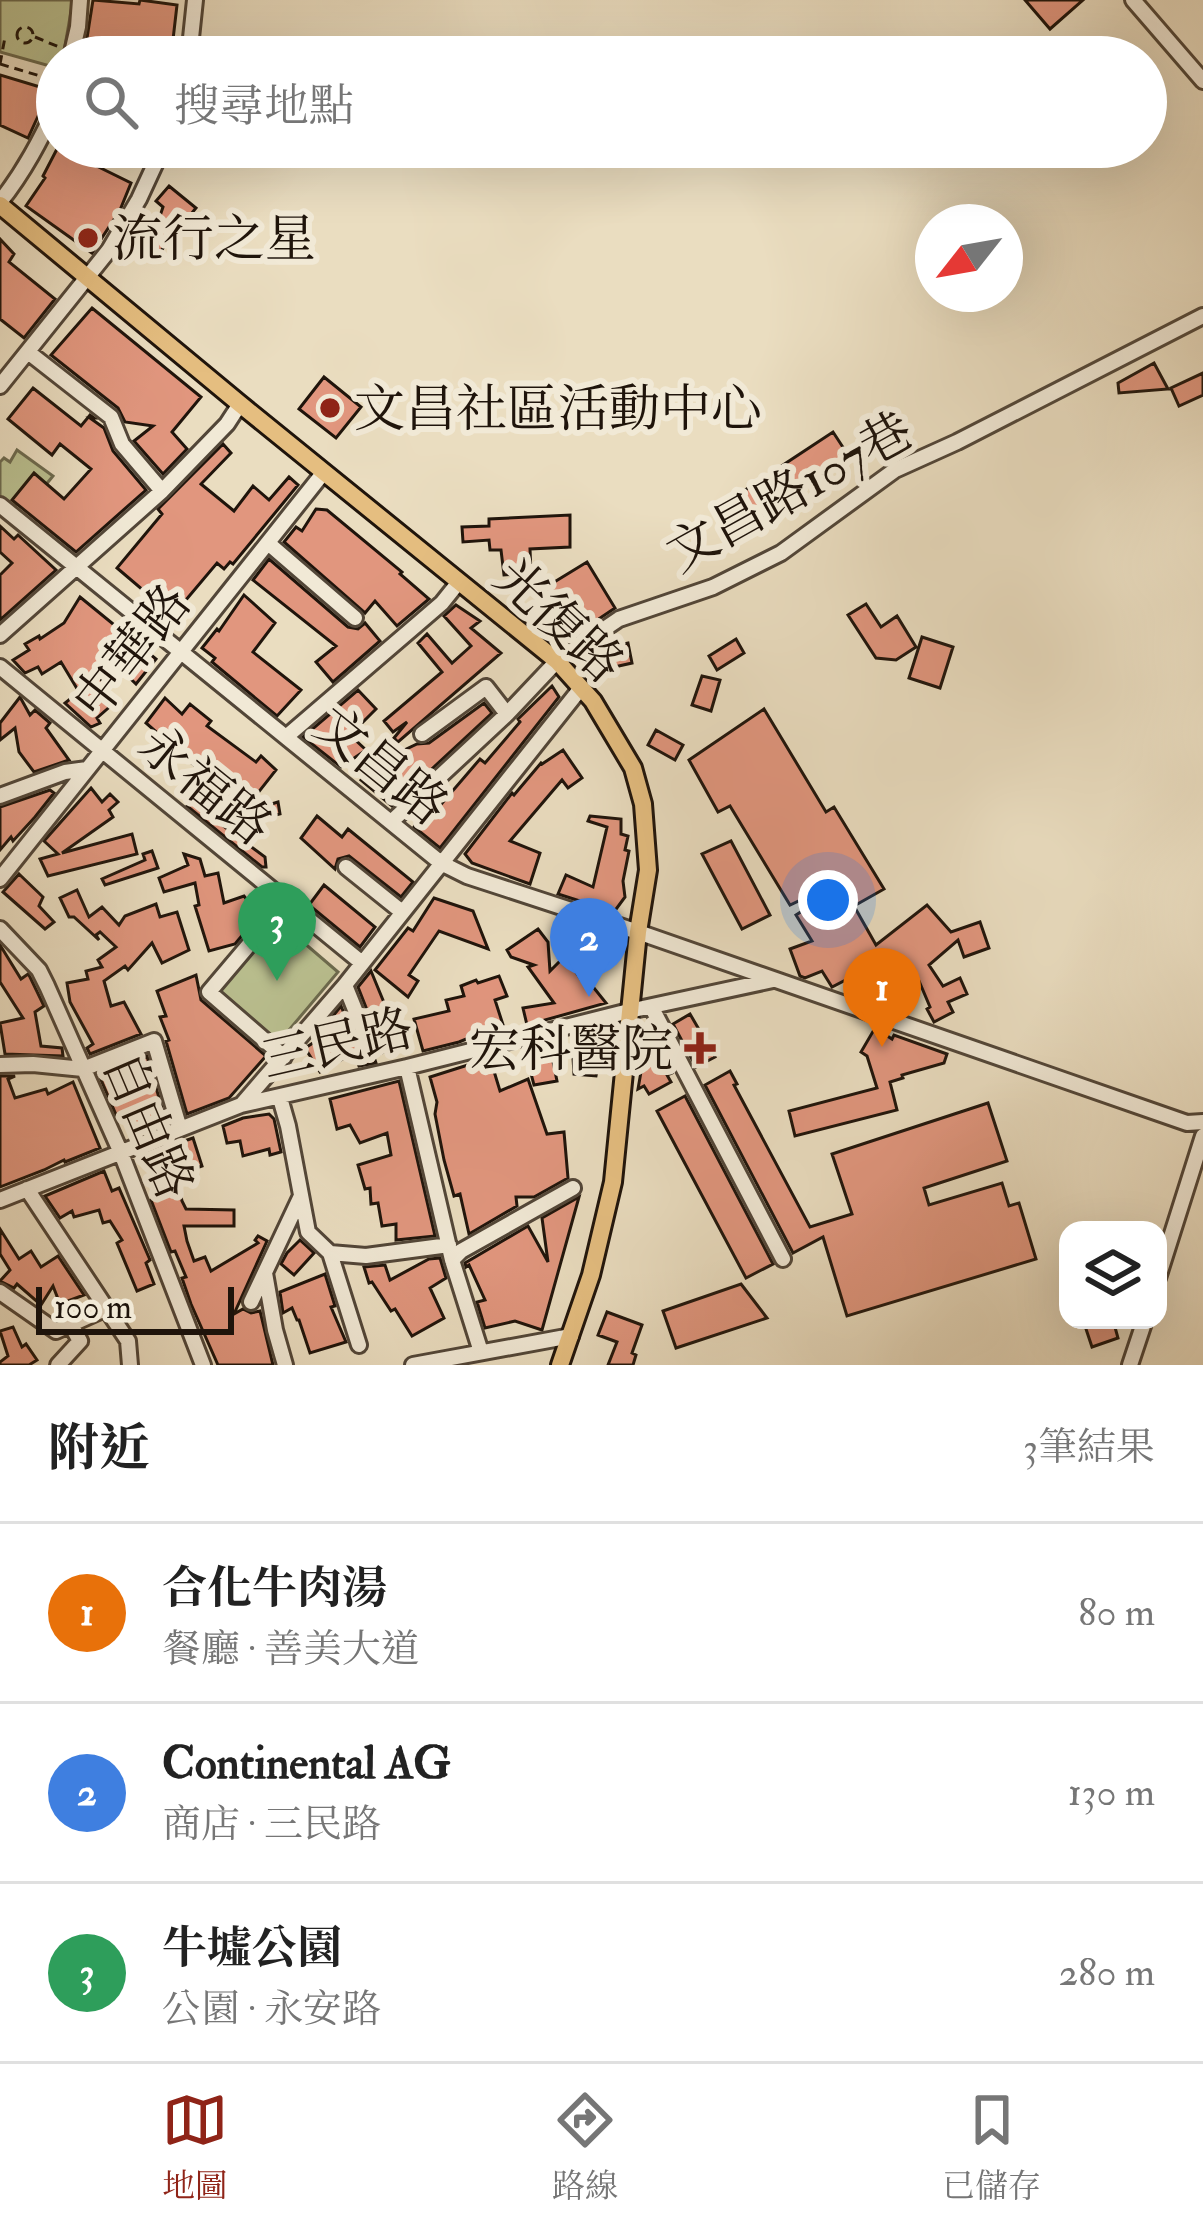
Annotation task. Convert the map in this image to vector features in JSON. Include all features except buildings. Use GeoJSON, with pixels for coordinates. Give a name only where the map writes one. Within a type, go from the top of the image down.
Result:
{"type":"FeatureCollection","features":[{"type":"Feature","properties":{"kind":"main road","name":"光復路"},"geometry":{"type":"LineString","coordinates":[[0,203],[557,661],[617,738],[632,767],[643,804],[648,869],[613,1182],[591,1275],[560,1365]]}},
{"type":"Feature","properties":{"kind":"street"},"geometry":{"type":"LineString","coordinates":[[76,36],[80,0]]}},
{"type":"Feature","properties":{"kind":"street"},"geometry":{"type":"LineString","coordinates":[[191,36],[195,0]]}},
{"type":"Feature","properties":{"kind":"street"},"geometry":{"type":"LineString","coordinates":[[1133,0],[1164,36]]}},
{"type":"Feature","properties":{"kind":"street"},"geometry":{"type":"LineString","coordinates":[[1167,39],[1203,81]]}},
{"type":"Feature","properties":{"kind":"street"},"geometry":{"type":"LineString","coordinates":[[0,203],[36,149]]}},
{"type":"Feature","properties":{"kind":"street"},"geometry":{"type":"LineString","coordinates":[[0,386],[88,279],[128,218],[153,168]]}},
{"type":"Feature","properties":{"kind":"street","name":"文昌路107巷"},"geometry":{"type":"LineString","coordinates":[[391,822],[557,661],[619,619],[713,587],[781,553],[895,470],[1203,316]]}},
{"type":"Feature","properties":{"kind":"street"},"geometry":{"type":"LineString","coordinates":[[28,352],[111,417],[122,444],[162,491]]}},
{"type":"Feature","properties":{"kind":"street"},"geometry":{"type":"LineString","coordinates":[[0,635],[162,491],[227,424],[239,404]]}},
{"type":"Feature","properties":{"kind":"street","name":"中華路"},"geometry":{"type":"LineString","coordinates":[[0,879],[324,472]]}},
{"type":"Feature","properties":{"kind":"street","name":"文昌路"},"geometry":{"type":"LineString","coordinates":[[0,505],[441,863],[467,876],[1195,1123]]}},
{"type":"Feature","properties":{"kind":"street"},"geometry":{"type":"LineString","coordinates":[[268,543],[356,618]]}},
{"type":"Feature","properties":{"kind":"street"},"geometry":{"type":"LineString","coordinates":[[286,737],[442,603],[458,583]]}},
{"type":"Feature","properties":{"kind":"street","name":"永福路"},"geometry":{"type":"LineString","coordinates":[[0,667],[362,963]]}},
{"type":"Feature","properties":{"kind":"street"},"geometry":{"type":"LineString","coordinates":[[422,734],[486,687],[507,714]]}},
{"type":"Feature","properties":{"kind":"street"},"geometry":{"type":"LineString","coordinates":[[242,1105],[345,985],[581,688]]}},
{"type":"Feature","properties":{"kind":"street"},"geometry":{"type":"LineString","coordinates":[[0,796],[65,772],[87,769]]}},
{"type":"Feature","properties":{"kind":"street"},"geometry":{"type":"LineString","coordinates":[[346,867],[402,912]]}},
{"type":"Feature","properties":{"kind":"street"},"geometry":{"type":"LineString","coordinates":[[284,1057],[209,992],[286,901]]}},
{"type":"Feature","properties":{"kind":"street","name":"自由路"},"geometry":{"type":"LineString","coordinates":[[0,929],[39,970],[121,1153],[203,1365]]}},
{"type":"Feature","properties":{"kind":"street","name":"三民路"},"geometry":{"type":"LineString","coordinates":[[0,1200],[242,1105],[772,980]]}},
{"type":"Feature","properties":{"kind":"street"},"geometry":{"type":"LineString","coordinates":[[345,985],[370,1047]]}},
{"type":"Feature","properties":{"kind":"street"},"geometry":{"type":"LineString","coordinates":[[652,1008],[782,1259]]}},
{"type":"Feature","properties":{"kind":"street"},"geometry":{"type":"LineString","coordinates":[[0,1065],[83,1070],[154,1041],[180,1129]]}},
{"type":"Feature","properties":{"kind":"street"},"geometry":{"type":"LineString","coordinates":[[407,1067],[451,1253],[481,1352]]}},
{"type":"Feature","properties":{"kind":"street"},"geometry":{"type":"LineString","coordinates":[[280,1098],[308,1232],[330,1253],[359,1345]]}},
{"type":"Feature","properties":{"kind":"street"},"geometry":{"type":"LineString","coordinates":[[1167,1250],[1203,1136],[1195,1123]]}},
{"type":"Feature","properties":{"kind":"street"},"geometry":{"type":"LineString","coordinates":[[330,1253],[461,1251],[573,1188]]}},
{"type":"Feature","properties":{"kind":"street"},"geometry":{"type":"LineString","coordinates":[[27,1189],[128,1341],[130,1365]]}},
{"type":"Feature","properties":{"kind":"street"},"geometry":{"type":"LineString","coordinates":[[251,1302],[301,1198]]}},
{"type":"Feature","properties":{"kind":"street"},"geometry":{"type":"LineString","coordinates":[[265,1273],[285,1365]]}},
{"type":"Feature","properties":{"kind":"street"},"geometry":{"type":"LineString","coordinates":[[0,1292],[56,1331],[107,1309]]}},
{"type":"Feature","properties":{"kind":"street"},"geometry":{"type":"LineString","coordinates":[[58,1365],[80,1341],[71,1325]]}},
{"type":"Feature","properties":{"kind":"street"},"geometry":{"type":"LineString","coordinates":[[1130,1365],[1142,1329]]}},
{"type":"Feature","properties":{"kind":"street"},"geometry":{"type":"LineString","coordinates":[[413,1365],[461,1360],[571,1336]]}},
{"type":"Feature","properties":{"kind":"path"},"geometry":{"type":"LineString","coordinates":[[36,38],[25,27],[2,37],[0,64],[36,75]]}},
{"type":"Feature","properties":{"kind":"path"},"geometry":{"type":"LineString","coordinates":[[17,33],[23,44],[33,37]]}},
{"type":"Feature","properties":{"kind":"green space"},"geometry":{"type":"Polygon","coordinates":[[[0,0],[73,0],[67,36],[36,36],[36,62],[0,52],[0,0]]]}},
{"type":"Feature","properties":{"kind":"green space"},"geometry":{"type":"Polygon","coordinates":[[[17,450],[53,476],[44,487],[34,481],[11,512],[0,503],[0,462],[4,458],[10,462],[17,450]]]}},
{"type":"Feature","properties":{"kind":"green space"},"geometry":{"type":"Polygon","coordinates":[[[275,918],[338,972],[278,1043],[215,989],[275,918]]]}},
{"type":"Feature","properties":{"kind":"place","name":"流行之星"},"geometry":{"type":"Point","coordinates":[88,238]}},
{"type":"Feature","properties":{"kind":"place","name":"文昌社區活動中心"},"geometry":{"type":"Point","coordinates":[330,408]}},
{"type":"Feature","properties":{"kind":"place","name":"牛墟公園"},"geometry":{"type":"Point","coordinates":[277,981]}},
{"type":"Feature","properties":{"kind":"place","name":"Continental AG"},"geometry":{"type":"Point","coordinates":[589,997]}},
{"type":"Feature","properties":{"kind":"place","name":"合化牛肉湯"},"geometry":{"type":"Point","coordinates":[882,1047]}},
{"type":"Feature","properties":{"kind":"place","name":"宏科醫院"},"geometry":{"type":"Point","coordinates":[700,1048]}}]}
